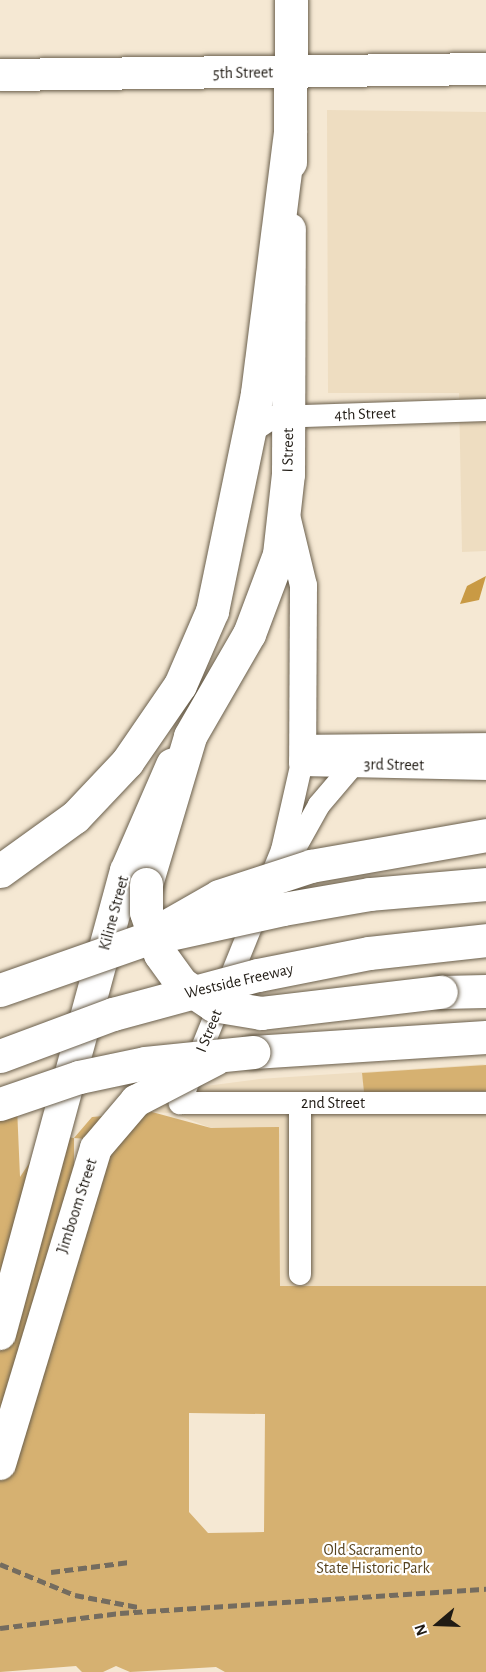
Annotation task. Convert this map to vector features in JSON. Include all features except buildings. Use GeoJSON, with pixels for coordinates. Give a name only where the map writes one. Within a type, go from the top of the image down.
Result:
{"type":"FeatureCollection","features":[{"type":"Feature","properties":{"kind":"main road","name":"I Street"},"geometry":{"type":"LineString","coordinates":[[286,515],[291,0]]}},
{"type":"Feature","properties":{"kind":"main road","name":"5th Street"},"geometry":{"type":"LineString","coordinates":[[0,75],[486,69]]}},
{"type":"Feature","properties":{"kind":"main road"},"geometry":{"type":"LineString","coordinates":[[0,871],[75,817],[154,728],[193,657],[228,546],[250,433],[290,133]]}},
{"type":"Feature","properties":{"kind":"main road"},"geometry":{"type":"LineString","coordinates":[[286,515],[262,607],[190,736],[136,878],[160,954],[182,984],[213,1005],[261,1013],[486,991]]}},
{"type":"Feature","properties":{"kind":"main road"},"geometry":{"type":"LineString","coordinates":[[143,940],[219,896],[311,866],[486,836]]}},
{"type":"Feature","properties":{"kind":"main road","name":"Kiline Street"},"geometry":{"type":"LineString","coordinates":[[0,1334],[136,878]]}},
{"type":"Feature","properties":{"kind":"main road"},"geometry":{"type":"LineString","coordinates":[[0,990],[143,940],[370,894],[486,884]]}},
{"type":"Feature","properties":{"kind":"main road","name":"Westside Freeway"},"geometry":{"type":"LineString","coordinates":[[0,1056],[113,1014],[258,975],[369,953],[486,940]]}},
{"type":"Feature","properties":{"kind":"main road","name":"Jimboom Street"},"geometry":{"type":"LineString","coordinates":[[0,1464],[75,1203],[107,1129],[136,1101],[179,1075],[253,1052],[406,1044],[486,1037]]}},
{"type":"Feature","properties":{"kind":"main road"},"geometry":{"type":"LineString","coordinates":[[0,1104],[79,1077],[145,1063],[253,1052]]}},
{"type":"Feature","properties":{"kind":"street","name":"4th Street"},"geometry":{"type":"LineString","coordinates":[[250,433],[264,420],[288,416],[486,410]]}},
{"type":"Feature","properties":{"kind":"street","name":"I Street"},"geometry":{"type":"LineString","coordinates":[[180,1103],[265,893],[292,818],[302,754],[303,585],[286,515]]}},
{"type":"Feature","properties":{"kind":"street","name":"3rd Street"},"geometry":{"type":"LineString","coordinates":[[302,754],[486,744]]}},
{"type":"Feature","properties":{"kind":"street","name":"3rd Street"},"geometry":{"type":"LineString","coordinates":[[302,754],[354,764],[486,766]]}},
{"type":"Feature","properties":{"kind":"street","name":"I Street"},"geometry":{"type":"LineString","coordinates":[[265,893],[296,852],[330,790],[354,764]]}},
{"type":"Feature","properties":{"kind":"street","name":"2nd Street"},"geometry":{"type":"LineString","coordinates":[[180,1103],[486,1103]]}},
{"type":"Feature","properties":{"kind":"street"},"geometry":{"type":"LineString","coordinates":[[300,1103],[300,1275]]}},
{"type":"Feature","properties":{"kind":"shaded area"},"geometry":{"type":"Polygon","coordinates":[[[327,110],[486,112],[486,551],[462,552],[459,393],[328,393],[327,110]]]}},
{"type":"Feature","properties":{"kind":"shaded area"},"geometry":{"type":"Polygon","coordinates":[[[486,576],[479,600],[460,604],[467,586],[486,576]]]}},
{"type":"Feature","properties":{"kind":"shaded area"},"geometry":{"type":"Polygon","coordinates":[[[486,1064],[472,1068],[362,1073],[365,1092],[486,1091],[486,1286],[280,1286],[279,1128],[211,1128],[172,1113],[146,1112],[206,1086],[259,1079],[486,1064]]]}},
{"type":"Feature","properties":{"kind":"green space"},"geometry":{"type":"Polygon","coordinates":[[[486,1065],[486,1091],[364,1092],[362,1073],[486,1065]]]}},
{"type":"Feature","properties":{"kind":"green space","name":"Old Sacramento State Historic Park"},"geometry":{"type":"Polygon","coordinates":[[[0,1107],[17,1107],[20,1177],[48,1135],[74,1138],[92,1117],[152,1112],[211,1128],[279,1127],[280,1286],[486,1286],[486,1672],[225,1672],[216,1667],[130,1672],[116,1666],[103,1672],[82,1672],[76,1666],[0,1672],[0,1107]],[[74,1138],[74,1228],[116,1141],[74,1138]],[[189,1413],[189,1512],[208,1533],[264,1532],[265,1414],[189,1413]]]}},
{"type":"Feature","properties":{"kind":"railway"},"geometry":{"type":"LineString","coordinates":[[51,1572],[129,1562]]}},
{"type":"Feature","properties":{"kind":"railway"},"geometry":{"type":"LineString","coordinates":[[0,1564],[75,1595],[138,1607]]}},
{"type":"Feature","properties":{"kind":"railway"},"geometry":{"type":"LineString","coordinates":[[0,1628],[120,1613],[486,1589]]}}]}
